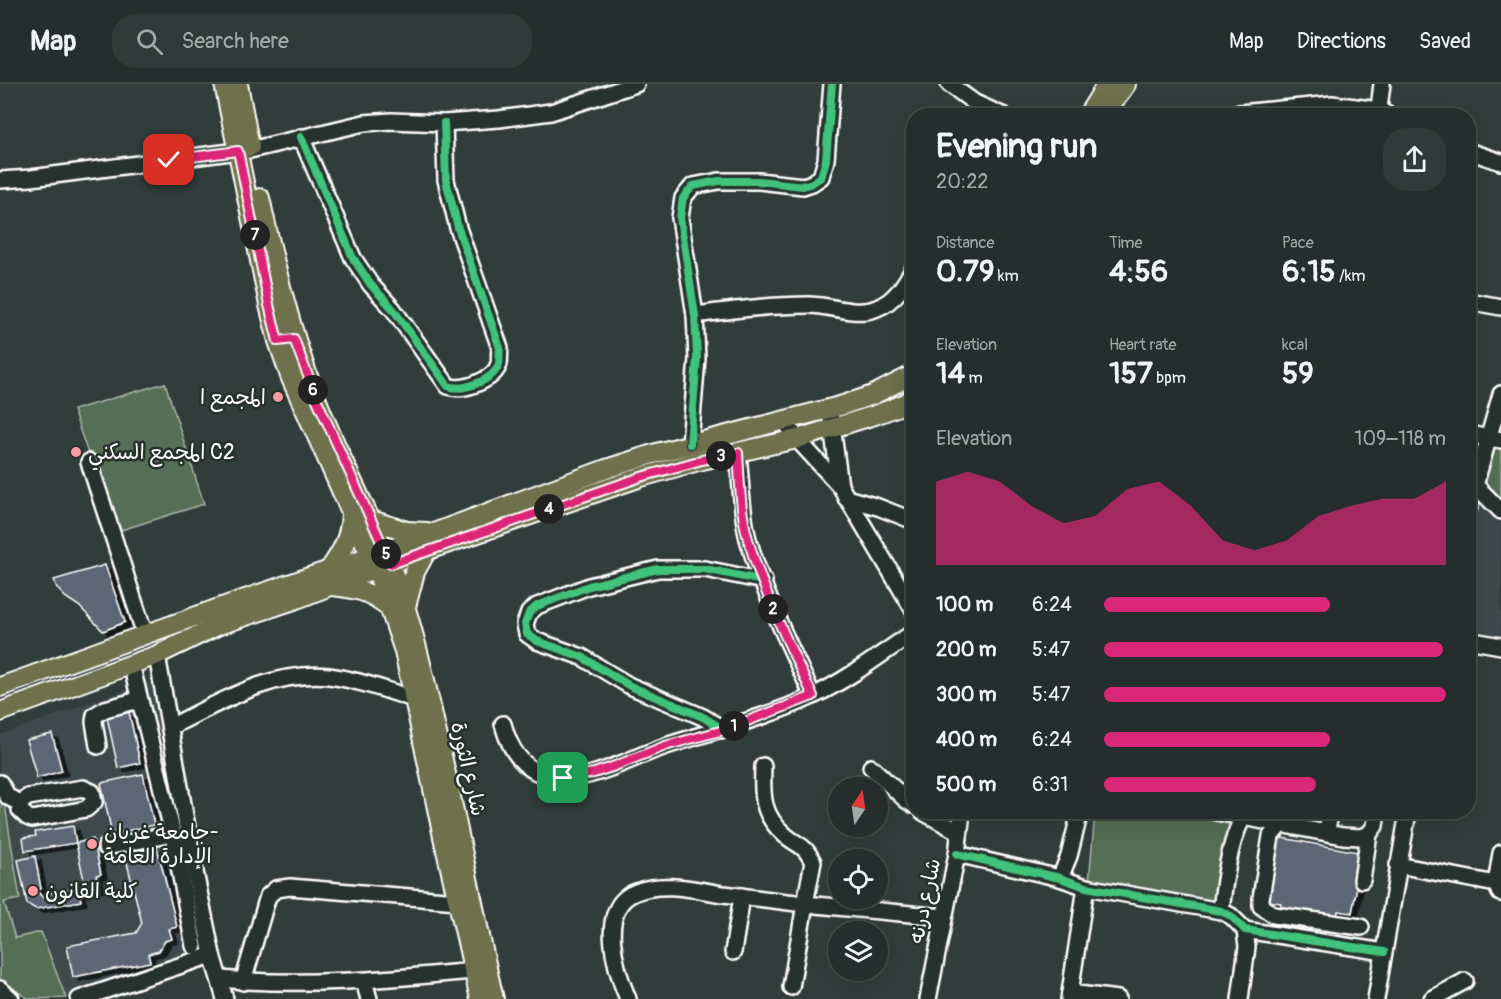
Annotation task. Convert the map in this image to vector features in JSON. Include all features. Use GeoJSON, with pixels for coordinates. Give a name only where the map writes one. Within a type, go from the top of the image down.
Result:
{"type":"FeatureCollection","features":[{"type":"Feature","properties":{"kind":"main road"},"geometry":{"type":"LineString","coordinates":[[1092,108],[1107,84]]}},
{"type":"Feature","properties":{"kind":"main road"},"geometry":{"type":"LineString","coordinates":[[1109,108],[1126,84]]}},
{"type":"Feature","properties":{"kind":"main road"},"geometry":{"type":"LineString","coordinates":[[237,85],[244,150],[269,305],[317,400],[371,520],[380,560]]}},
{"type":"Feature","properties":{"kind":"main road"},"geometry":{"type":"LineString","coordinates":[[286,340],[308,417],[351,513],[380,560]]}},
{"type":"Feature","properties":{"kind":"main road"},"geometry":{"type":"LineString","coordinates":[[0,687],[145,635],[330,578],[380,560],[434,532],[606,469],[690,444],[830,409],[873,395],[906,379]]}},
{"type":"Feature","properties":{"kind":"main road"},"geometry":{"type":"LineString","coordinates":[[380,560],[426,552],[641,477],[702,460],[797,439],[875,415],[906,403]]}},
{"type":"Feature","properties":{"kind":"main road"},"geometry":{"type":"LineString","coordinates":[[0,712],[157,655],[219,625],[330,578],[350,533],[351,513]]}},
{"type":"Feature","properties":{"kind":"main road"},"geometry":{"type":"LineString","coordinates":[[371,520],[407,531],[434,532]]}},
{"type":"Feature","properties":{"kind":"main road"},"geometry":{"type":"LineString","coordinates":[[330,578],[375,595],[397,607],[426,552]]}},
{"type":"Feature","properties":{"kind":"main road","name":"شارع الثورة"},"geometry":{"type":"LineString","coordinates":[[380,560],[397,607],[417,646],[458,825],[465,902],[480,999]]}},
{"type":"Feature","properties":{"kind":"main road","name":"شارع الثورة"},"geometry":{"type":"LineString","coordinates":[[397,607],[414,699],[465,902],[494,999]]}},
{"type":"Feature","properties":{"kind":"street"},"geometry":{"type":"LineString","coordinates":[[690,444],[697,358],[694,315],[680,218],[683,198],[693,186],[719,181],[759,181],[803,186],[821,177],[826,160],[832,84]]}},
{"type":"Feature","properties":{"kind":"street"},"geometry":{"type":"LineString","coordinates":[[949,84],[975,103],[986,108]]}},
{"type":"Feature","properties":{"kind":"street"},"geometry":{"type":"LineString","coordinates":[[1382,84],[1382,108]]}},
{"type":"Feature","properties":{"kind":"street"},"geometry":{"type":"LineString","coordinates":[[0,180],[244,150],[364,123],[444,123],[551,112],[630,85]]}},
{"type":"Feature","properties":{"kind":"street"},"geometry":{"type":"LineString","coordinates":[[1291,108],[1332,104],[1352,108]]}},
{"type":"Feature","properties":{"kind":"street"},"geometry":{"type":"LineString","coordinates":[[301,137],[353,258],[448,386],[455,389],[485,380],[498,365],[500,348],[458,228],[446,180],[444,123]]}},
{"type":"Feature","properties":{"kind":"street"},"geometry":{"type":"LineString","coordinates":[[1476,154],[1501,162]]}},
{"type":"Feature","properties":{"kind":"street"},"geometry":{"type":"LineString","coordinates":[[694,315],[812,305],[862,311],[876,308],[891,300],[906,281]]}},
{"type":"Feature","properties":{"kind":"street"},"geometry":{"type":"LineString","coordinates":[[1476,302],[1501,307]]}},
{"type":"Feature","properties":{"kind":"street"},"geometry":{"type":"LineString","coordinates":[[1476,480],[1494,439],[1501,394]]}},
{"type":"Feature","properties":{"kind":"street"},"geometry":{"type":"LineString","coordinates":[[830,409],[843,492]]}},
{"type":"Feature","properties":{"kind":"street"},"geometry":{"type":"LineString","coordinates":[[785,421],[797,439],[843,492],[906,598]]}},
{"type":"Feature","properties":{"kind":"street"},"geometry":{"type":"LineString","coordinates":[[1476,436],[1494,439]]}},
{"type":"Feature","properties":{"kind":"street"},"geometry":{"type":"LineString","coordinates":[[738,453],[748,538],[767,595],[813,696]]}},
{"type":"Feature","properties":{"kind":"street"},"geometry":{"type":"LineString","coordinates":[[89,462],[145,635]]}},
{"type":"Feature","properties":{"kind":"street"},"geometry":{"type":"LineString","coordinates":[[1476,486],[1501,511]]}},
{"type":"Feature","properties":{"kind":"street"},"geometry":{"type":"LineString","coordinates":[[843,492],[906,518]]}},
{"type":"Feature","properties":{"kind":"street"},"geometry":{"type":"LineString","coordinates":[[724,730],[704,717],[630,686],[582,657],[537,641],[527,634],[525,624],[529,613],[537,606],[589,586],[658,569],[705,569],[764,581]]}},
{"type":"Feature","properties":{"kind":"street"},"geometry":{"type":"LineString","coordinates":[[503,724],[510,745],[521,761],[538,772],[563,778],[594,773],[665,746],[724,730],[813,696],[842,680],[906,637]]}},
{"type":"Feature","properties":{"kind":"street"},"geometry":{"type":"LineString","coordinates":[[1476,641],[1501,646]]}},
{"type":"Feature","properties":{"kind":"street"},"geometry":{"type":"LineString","coordinates":[[157,655],[212,956],[225,999]]}},
{"type":"Feature","properties":{"kind":"street"},"geometry":{"type":"LineString","coordinates":[[131,664],[173,834],[194,946]]}},
{"type":"Feature","properties":{"kind":"street"},"geometry":{"type":"LineString","coordinates":[[170,727],[254,688],[298,677],[329,676],[357,681],[414,699]]}},
{"type":"Feature","properties":{"kind":"street"},"geometry":{"type":"LineString","coordinates":[[98,746],[95,715],[105,709],[139,700]]}},
{"type":"Feature","properties":{"kind":"street"},"geometry":{"type":"LineString","coordinates":[[764,766],[765,812],[785,835],[806,848],[813,862],[791,987]]}},
{"type":"Feature","properties":{"kind":"street"},"geometry":{"type":"LineString","coordinates":[[871,767],[906,800]]}},
{"type":"Feature","properties":{"kind":"street"},"geometry":{"type":"LineString","coordinates":[[1,789],[8,797],[20,804]]}},
{"type":"Feature","properties":{"kind":"street"},"geometry":{"type":"LineString","coordinates":[[936,819],[959,832]]}},
{"type":"Feature","properties":{"kind":"street","name":"شارع درنه"},"geometry":{"type":"LineString","coordinates":[[928,999],[957,854],[961,819]]}},
{"type":"Feature","properties":{"kind":"street"},"geometry":{"type":"LineString","coordinates":[[1060,878],[1069,856],[1078,819]]}},
{"type":"Feature","properties":{"kind":"street"},"geometry":{"type":"LineString","coordinates":[[1221,911],[1224,883],[1243,819]]}},
{"type":"Feature","properties":{"kind":"street"},"geometry":{"type":"LineString","coordinates":[[1281,819],[1271,836],[1261,898],[1262,906],[1274,915],[1361,927]]}},
{"type":"Feature","properties":{"kind":"street"},"geometry":{"type":"LineString","coordinates":[[1285,819],[1326,832],[1360,837],[1369,834]]}},
{"type":"Feature","properties":{"kind":"street"},"geometry":{"type":"LineString","coordinates":[[1326,832],[1329,819]]}},
{"type":"Feature","properties":{"kind":"street"},"geometry":{"type":"LineString","coordinates":[[1362,880],[1369,834],[1375,826],[1376,819]]}},
{"type":"Feature","properties":{"kind":"street"},"geometry":{"type":"LineString","coordinates":[[1376,999],[1407,819]]}},
{"type":"Feature","properties":{"kind":"street"},"geometry":{"type":"LineString","coordinates":[[106,847],[173,834]]}},
{"type":"Feature","properties":{"kind":"street"},"geometry":{"type":"LineString","coordinates":[[1398,865],[1499,888],[1501,853]]}},
{"type":"Feature","properties":{"kind":"street"},"geometry":{"type":"LineString","coordinates":[[957,854],[1060,878],[1086,887],[1221,911],[1231,916],[1245,930],[1384,952]]}},
{"type":"Feature","properties":{"kind":"street"},"geometry":{"type":"LineString","coordinates":[[243,981],[268,896],[276,889],[290,887],[465,902]]}},
{"type":"Feature","properties":{"kind":"street"},"geometry":{"type":"LineString","coordinates":[[628,999],[615,966],[612,945],[616,914],[622,901],[635,892],[653,887],[682,888],[805,904],[943,917]]}},
{"type":"Feature","properties":{"kind":"street"},"geometry":{"type":"LineString","coordinates":[[1086,887],[1069,996],[1119,999]]}},
{"type":"Feature","properties":{"kind":"street"},"geometry":{"type":"LineString","coordinates":[[734,952],[742,896]]}},
{"type":"Feature","properties":{"kind":"street"},"geometry":{"type":"LineString","coordinates":[[1240,999],[1247,947],[1245,930]]}},
{"type":"Feature","properties":{"kind":"street"},"geometry":{"type":"LineString","coordinates":[[79,999],[212,956]]}},
{"type":"Feature","properties":{"kind":"street"},"geometry":{"type":"LineString","coordinates":[[220,980],[307,984],[474,971]]}},
{"type":"Feature","properties":{"kind":"street"},"geometry":{"type":"LineString","coordinates":[[364,981],[369,999]]}},
{"type":"Feature","properties":{"kind":"street"},"geometry":{"type":"LineString","coordinates":[[1432,999],[1465,981]]}},
{"type":"Feature","properties":{"kind":"street"},"geometry":{"type":"LineString","coordinates":[[0,989],[11,999]]}},
{"type":"Feature","properties":{"kind":"shaded area"},"geometry":{"type":"Polygon","coordinates":[[[1480,499],[1501,519],[1501,640],[1476,635],[1476,519],[1480,499]]]}},
{"type":"Feature","properties":{"kind":"shaded area","name":"جامعة غريان- الإدارة العامة"},"geometry":{"type":"Polygon","coordinates":[[[151,681],[206,952],[63,999],[0,980],[0,735],[151,681]]]}},
{"type":"Feature","properties":{"kind":"green space"},"geometry":{"type":"Polygon","coordinates":[[[165,383],[204,504],[115,532],[73,410],[165,383]]]}},
{"type":"Feature","properties":{"kind":"green space"},"geometry":{"type":"Polygon","coordinates":[[[1488,439],[1501,442],[1501,509],[1476,484],[1488,439]]]}},
{"type":"Feature","properties":{"kind":"green space"},"geometry":{"type":"Polygon","coordinates":[[[5,805],[20,899],[4,902],[15,938],[41,932],[66,998],[29,999],[0,980],[0,806],[5,805]]]}},
{"type":"Feature","properties":{"kind":"green space"},"geometry":{"type":"Polygon","coordinates":[[[1094,819],[1236,819],[1218,906],[1089,883],[1094,819]]]}},
{"type":"Feature","properties":{"kind":"building"},"geometry":{"type":"Polygon","coordinates":[[[105,565],[125,622],[103,631],[79,606],[65,597],[57,588],[54,580],[105,565]]]}},
{"type":"Feature","properties":{"kind":"building"},"geometry":{"type":"Polygon","coordinates":[[[129,712],[140,763],[118,768],[107,717],[129,712]]]}},
{"type":"Feature","properties":{"kind":"building"},"geometry":{"type":"Polygon","coordinates":[[[52,734],[62,771],[37,778],[26,740],[52,734]]]}},
{"type":"Feature","properties":{"kind":"building"},"geometry":{"type":"Polygon","coordinates":[[[143,774],[154,825],[112,834],[101,783],[143,774]]]}},
{"type":"Feature","properties":{"kind":"building"},"geometry":{"type":"Polygon","coordinates":[[[73,826],[76,843],[25,851],[23,838],[36,836],[35,832],[73,826]]]}},
{"type":"Feature","properties":{"kind":"building"},"geometry":{"type":"Polygon","coordinates":[[[1277,837],[1363,853],[1352,913],[1338,911],[1336,920],[1280,910],[1281,903],[1269,901],[1276,860],[1273,859],[1277,837]]]}},
{"type":"Feature","properties":{"kind":"building"},"geometry":{"type":"Polygon","coordinates":[[[93,839],[101,874],[96,875],[99,888],[86,890],[76,843],[93,839]]]}},
{"type":"Feature","properties":{"kind":"building"},"geometry":{"type":"Polygon","coordinates":[[[157,847],[177,927],[169,929],[172,939],[165,941],[159,951],[148,954],[150,962],[73,977],[67,946],[136,933],[142,923],[125,855],[157,847]]]}},
{"type":"Feature","properties":{"kind":"building"},"geometry":{"type":"Polygon","coordinates":[[[35,856],[41,889],[36,890],[43,898],[48,897],[48,893],[78,888],[81,901],[36,909],[27,904],[18,860],[35,856]]]}},
{"type":"Feature","properties":{"kind":"cycle path"},"geometry":{"type":"LineString","coordinates":[[690,444],[697,358],[695,315],[680,218],[683,198],[693,186],[719,181],[759,181],[803,186],[821,177],[826,160],[832,84]]}},
{"type":"Feature","properties":{"kind":"cycle path"},"geometry":{"type":"LineString","coordinates":[[301,137],[353,258],[448,386],[462,387],[485,380],[496,370],[499,364],[500,348],[458,228],[446,180],[444,123]]}},
{"type":"Feature","properties":{"kind":"cycle path"},"geometry":{"type":"LineString","coordinates":[[724,730],[703,717],[630,686],[582,657],[537,641],[527,634],[525,624],[529,613],[537,606],[589,586],[658,569],[705,569],[764,581]]}},
{"type":"Feature","properties":{"kind":"cycle path"},"geometry":{"type":"LineString","coordinates":[[957,854],[1060,878],[1086,887],[1221,911],[1231,916],[1245,930],[1384,952]]}},
{"type":"Feature","properties":{"kind":"place","name":"المجمع ا"},"geometry":{"type":"Point","coordinates":[278,397]}},
{"type":"Feature","properties":{"kind":"place","name":"المجمع السكني C2"},"geometry":{"type":"Point","coordinates":[76,452]}},
{"type":"Feature","properties":{"kind":"place","name":"جامعة غريان- الإدارة العامة"},"geometry":{"type":"Point","coordinates":[92,844]}},
{"type":"Feature","properties":{"kind":"place","name":"كلية القانون"},"geometry":{"type":"Point","coordinates":[33,891]}},
{"type":"Feature","properties":{"kind":"route"},"geometry":{"type":"LineString","coordinates":[[169,160],[238,151],[278,341],[294,339],[317,400],[391,564],[641,477],[702,460],[738,453],[748,538],[767,595],[813,696],[724,730],[665,746],[594,773],[563,778]]}}]}
